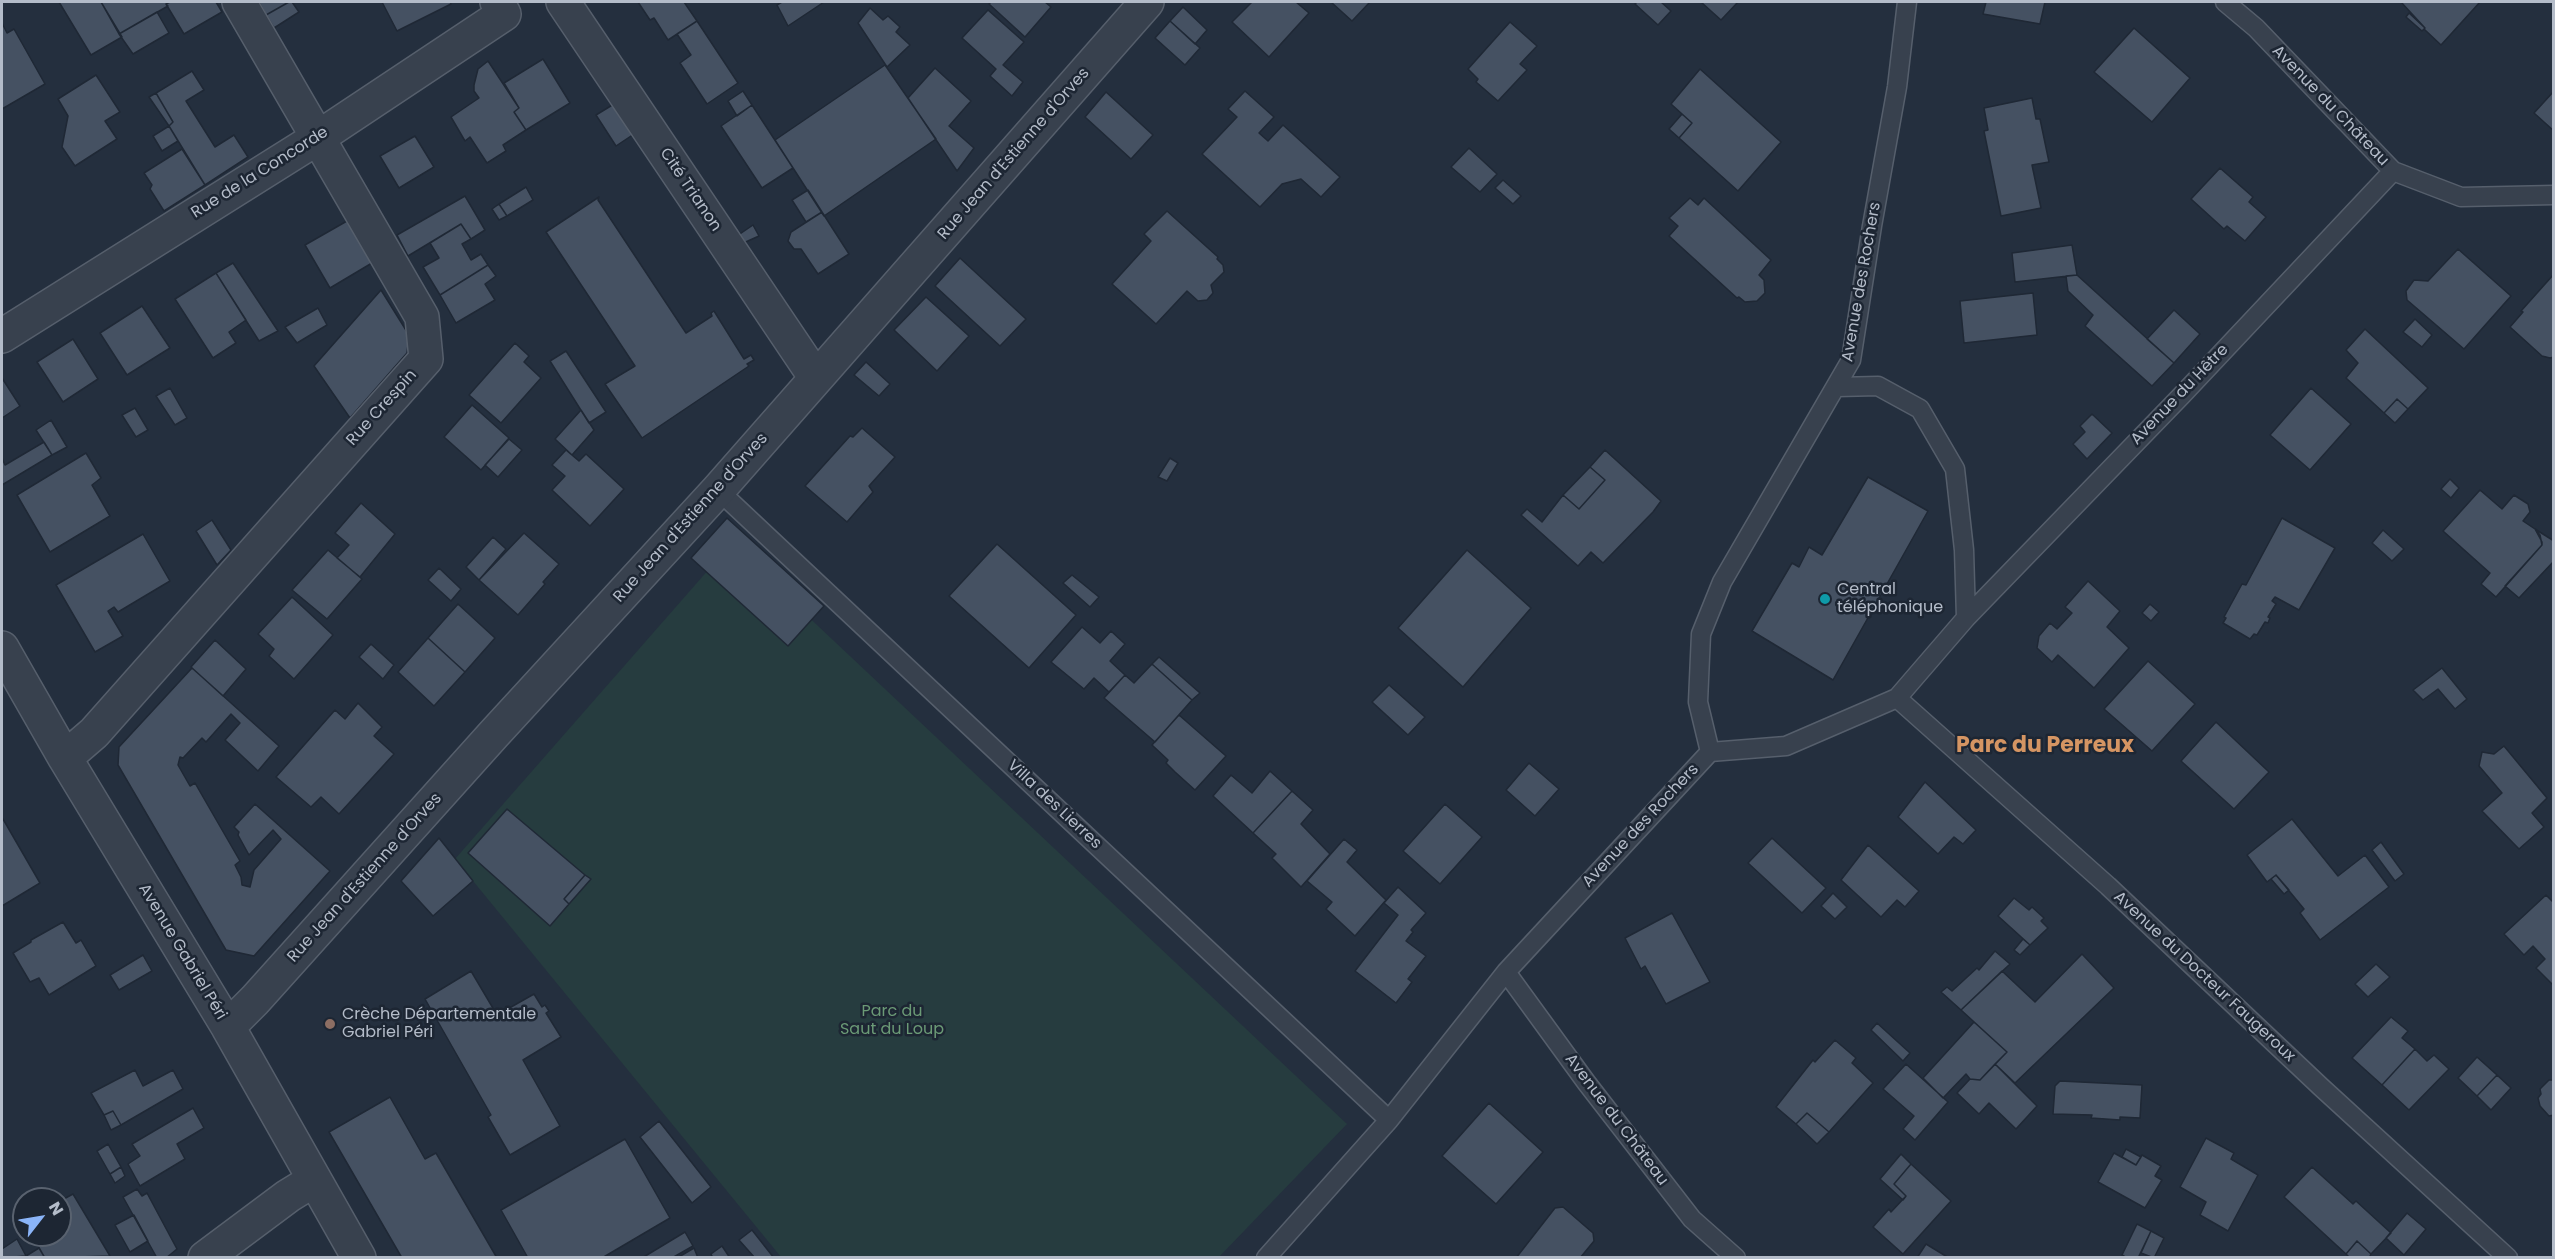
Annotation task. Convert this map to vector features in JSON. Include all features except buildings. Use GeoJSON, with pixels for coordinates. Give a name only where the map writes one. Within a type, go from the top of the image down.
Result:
{"type":"FeatureCollection","features":[{"type":"Feature","properties":{"kind":"street","name":"Rue Crespin"},"geometry":{"type":"LineString","coordinates":[[65,758],[94,733],[426,359],[422,317],[319,137],[238,2]]}},
{"type":"Feature","properties":{"kind":"street","name":"Cité Trianon"},"geometry":{"type":"LineString","coordinates":[[563,2],[816,378]]}},
{"type":"Feature","properties":{"kind":"street","name":"Rue Jean d'Estienne d'Orves"},"geometry":{"type":"LineString","coordinates":[[228,1027],[718,490],[1147,2]]}},
{"type":"Feature","properties":{"kind":"street","name":"Rue de la Concorde"},"geometry":{"type":"LineString","coordinates":[[2,336],[319,137],[507,6]]}},
{"type":"Feature","properties":{"kind":"street","name":"Avenue Gabriel Péri"},"geometry":{"type":"LineString","coordinates":[[2,648],[65,758],[228,1027],[359,1257]]}},
{"type":"Feature","properties":{"kind":"street"},"geometry":{"type":"LineString","coordinates":[[205,1257],[288,1196],[314,1180]]}},
{"type":"Feature","properties":{"kind":"lane","name":"Avenue des Rochers"},"geometry":{"type":"LineString","coordinates":[[1266,1257],[1389,1120],[1506,972],[1710,752],[1698,702],[1701,634],[1722,582],[1851,360],[1897,87],[1907,2]]}},
{"type":"Feature","properties":{"kind":"lane","name":"Avenue du Château"},"geometry":{"type":"LineString","coordinates":[[2225,2],[2256,28],[2392,171],[2461,198],[2553,195]]}},
{"type":"Feature","properties":{"kind":"lane","name":"Avenue du Hêtre"},"geometry":{"type":"LineString","coordinates":[[1897,698],[1966,618],[2182,395],[2392,171]]}},
{"type":"Feature","properties":{"kind":"lane"},"geometry":{"type":"LineString","coordinates":[[1837,387],[1878,387],[1920,409],[1955,469],[1964,550],[1966,618]]}},
{"type":"Feature","properties":{"kind":"lane","name":"Villa des Lierres"},"geometry":{"type":"LineString","coordinates":[[718,490],[1389,1120]]}},
{"type":"Feature","properties":{"kind":"lane"},"geometry":{"type":"LineString","coordinates":[[1710,752],[1786,746],[1897,698]]}},
{"type":"Feature","properties":{"kind":"lane","name":"Avenue du Docteur Faugeroux"},"geometry":{"type":"LineString","coordinates":[[1897,698],[2108,886],[2321,1087],[2508,1257]]}},
{"type":"Feature","properties":{"kind":"lane","name":"Avenue du Château"},"geometry":{"type":"LineString","coordinates":[[1506,972],[1586,1082],[1692,1219],[1737,1257]]}},
{"type":"Feature","properties":{"kind":"green space","name":"Parc du Saut du Loup"},"geometry":{"type":"Polygon","coordinates":[[[731,544],[1347,1124],[1219,1257],[781,1257],[455,859],[731,544]]]}},
{"type":"Feature","properties":{"kind":"place","name":"Central téléphonique"},"geometry":{"type":"Point","coordinates":[1825,599]}},
{"type":"Feature","properties":{"kind":"place","name":"Crèche Départementale Gabriel Péri"},"geometry":{"type":"Point","coordinates":[330,1024]}},
{"type":"Feature","properties":{"kind":"district","name":"Parc du Perreux"},"geometry":{"type":"Point","coordinates":[2045,746]}}]}
